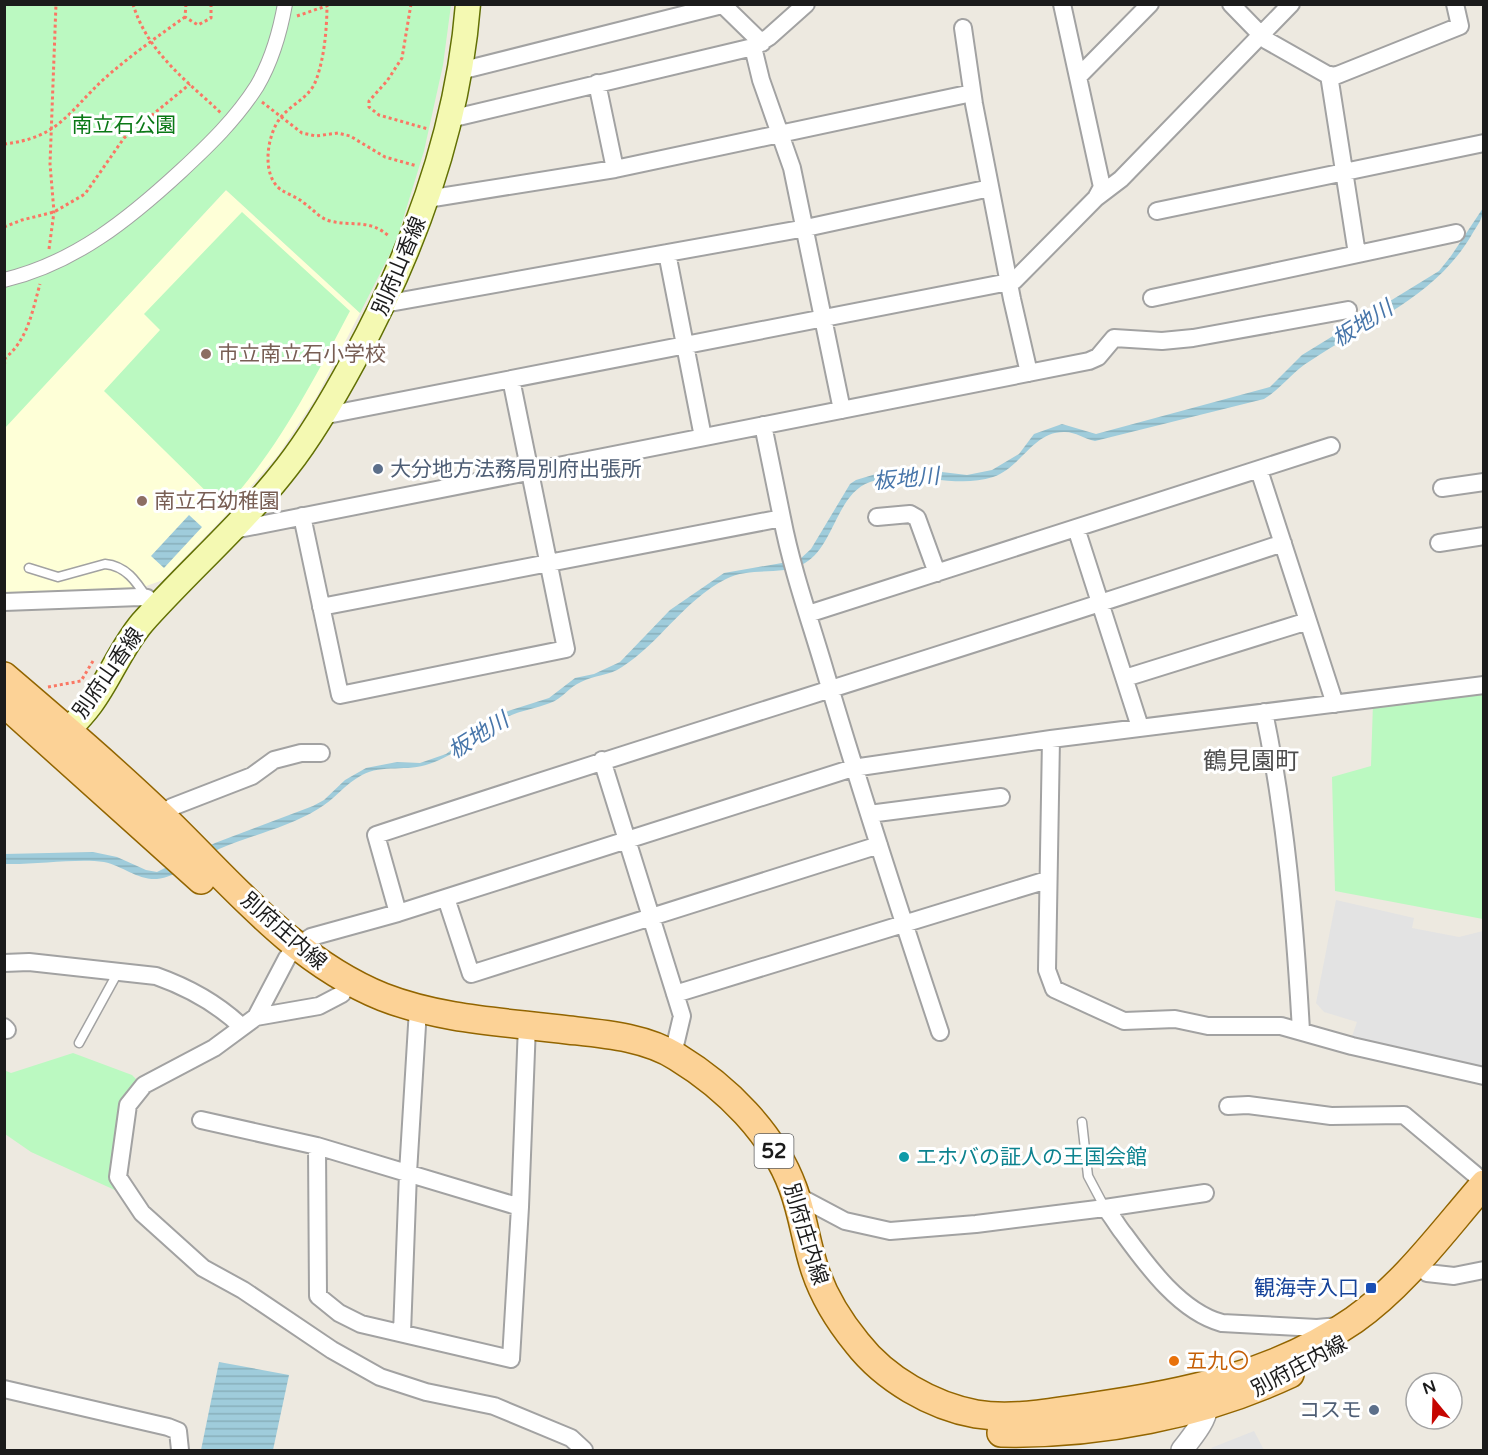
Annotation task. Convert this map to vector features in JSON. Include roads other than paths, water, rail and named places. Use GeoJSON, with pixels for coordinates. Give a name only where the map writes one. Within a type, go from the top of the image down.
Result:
{"type":"FeatureCollection","features":[{"type":"Feature","properties":{"kind":"main road","name":"別府山香線"},"geometry":{"type":"LineString","coordinates":[[60,738],[90,705],[152,603],[234,530],[289,465],[322,416],[384,304],[427,199],[437,127],[460,71],[468,4]]}},
{"type":"Feature","properties":{"kind":"main road","name":"別府庄内線"},"geometry":{"type":"LineString","coordinates":[[4,676],[60,738],[157,824],[292,953],[342,994],[417,1016],[451,1016],[601,1047],[646,1058],[667,1066],[731,1120],[761,1158],[781,1200],[801,1275],[826,1326],[859,1366],[917,1408],[976,1430],[1025,1434],[1153,1419],[1207,1397],[1292,1356],[1345,1326],[1398,1283],[1484,1183]]}},
{"type":"Feature","properties":{"kind":"main road","name":"別府庄内線"},"geometry":{"type":"LineString","coordinates":[[4,703],[60,738]]}},
{"type":"Feature","properties":{"kind":"main road","name":"別府庄内線"},"geometry":{"type":"LineString","coordinates":[[292,953],[417,1016]]}},
{"type":"Feature","properties":{"kind":"main road","name":"別府庄内線"},"geometry":{"type":"LineString","coordinates":[[526,1032],[626,1038],[672,1054],[721,1090],[747,1115],[771,1145],[796,1195],[814,1270],[835,1313],[861,1349],[894,1377],[931,1400],[972,1413],[1022,1416],[1171,1395],[1207,1397],[1249,1394],[1296,1372],[1385,1315],[1427,1273],[1484,1205]]}},
{"type":"Feature","properties":{"kind":"street"},"geometry":{"type":"LineString","coordinates":[[4,280],[44,266],[86,247],[134,214],[231,122],[252,93],[267,64],[285,4]]}},
{"type":"Feature","properties":{"kind":"street"},"geometry":{"type":"LineString","coordinates":[[437,127],[597,83],[757,45],[806,4]]}},
{"type":"Feature","properties":{"kind":"street"},"geometry":{"type":"LineString","coordinates":[[1062,4],[1102,180],[1096,198]]}},
{"type":"Feature","properties":{"kind":"street"},"geometry":{"type":"LineString","coordinates":[[1079,76],[1150,4]]}},
{"type":"Feature","properties":{"kind":"street"},"geometry":{"type":"LineString","coordinates":[[1232,4],[1261,35],[1329,75],[1341,74],[1460,26],[1455,4]]}},
{"type":"Feature","properties":{"kind":"street"},"geometry":{"type":"LineString","coordinates":[[322,416],[1009,283],[1022,276],[1096,198],[1121,179],[1292,4]]}},
{"type":"Feature","properties":{"kind":"street"},"geometry":{"type":"LineString","coordinates":[[460,71],[722,5],[757,45],[760,80],[792,168],[806,228],[842,410]]}},
{"type":"Feature","properties":{"kind":"street"},"geometry":{"type":"LineString","coordinates":[[963,28],[972,93],[990,188],[1029,373]]}},
{"type":"Feature","properties":{"kind":"street"},"geometry":{"type":"LineString","coordinates":[[1329,75],[1358,254]]}},
{"type":"Feature","properties":{"kind":"street"},"geometry":{"type":"LineString","coordinates":[[597,83],[615,169]]}},
{"type":"Feature","properties":{"kind":"street"},"geometry":{"type":"LineString","coordinates":[[427,199],[615,169],[972,93]]}},
{"type":"Feature","properties":{"kind":"street"},"geometry":{"type":"LineString","coordinates":[[1157,211],[1484,143]]}},
{"type":"Feature","properties":{"kind":"street"},"geometry":{"type":"LineString","coordinates":[[384,304],[806,228],[990,188]]}},
{"type":"Feature","properties":{"kind":"street"},"geometry":{"type":"LineString","coordinates":[[1152,298],[1456,234]]}},
{"type":"Feature","properties":{"kind":"street"},"geometry":{"type":"LineString","coordinates":[[667,253],[703,437]]}},
{"type":"Feature","properties":{"kind":"street"},"geometry":{"type":"LineString","coordinates":[[234,530],[1095,359],[1114,338],[1162,341],[1193,338],[1348,310]]}},
{"type":"Feature","properties":{"kind":"street"},"geometry":{"type":"LineString","coordinates":[[302,516],[340,694],[566,648],[511,380]]}},
{"type":"Feature","properties":{"kind":"street"},"geometry":{"type":"LineString","coordinates":[[763,425],[794,576],[940,1032]]}},
{"type":"Feature","properties":{"kind":"street"},"geometry":{"type":"LineString","coordinates":[[808,614],[1331,446]]}},
{"type":"Feature","properties":{"kind":"street"},"geometry":{"type":"LineString","coordinates":[[1259,470],[1335,704]]}},
{"type":"Feature","properties":{"kind":"street"},"geometry":{"type":"LineString","coordinates":[[1442,488],[1484,482]]}},
{"type":"Feature","properties":{"kind":"street"},"geometry":{"type":"LineString","coordinates":[[877,517],[910,514],[917,518],[937,573]]}},
{"type":"Feature","properties":{"kind":"street"},"geometry":{"type":"LineString","coordinates":[[321,606],[782,518]]}},
{"type":"Feature","properties":{"kind":"street"},"geometry":{"type":"LineString","coordinates":[[1077,528],[1140,727]]}},
{"type":"Feature","properties":{"kind":"street"},"geometry":{"type":"LineString","coordinates":[[1439,543],[1484,536]]}},
{"type":"Feature","properties":{"kind":"street"},"geometry":{"type":"LineString","coordinates":[[398,913],[376,835],[602,760],[1101,604],[1283,543]]}},
{"type":"Feature","properties":{"kind":"street"},"geometry":{"type":"LineString","coordinates":[[4,602],[152,603]]}},
{"type":"Feature","properties":{"kind":"street"},"geometry":{"type":"LineString","coordinates":[[1125,678],[1308,621]]}},
{"type":"Feature","properties":{"kind":"street"},"geometry":{"type":"LineString","coordinates":[[584,1450],[571,1438],[494,1406],[426,1392],[380,1377],[332,1350],[243,1290],[203,1268],[142,1213],[118,1177],[128,1105],[144,1085],[214,1048],[249,1022],[292,953],[311,937],[398,913],[854,768],[1140,727],[1484,685]]}},
{"type":"Feature","properties":{"kind":"street"},"geometry":{"type":"LineString","coordinates":[[1264,712],[1288,854],[1301,1031]]}},
{"type":"Feature","properties":{"kind":"street"},"geometry":{"type":"LineString","coordinates":[[1051,739],[1047,970],[1051,985],[1058,992],[1124,1021],[1175,1018],[1208,1026],[1281,1026],[1352,1046],[1484,1076]]}},
{"type":"Feature","properties":{"kind":"street"},"geometry":{"type":"LineString","coordinates":[[157,824],[172,807],[252,776],[274,760],[301,753],[321,753]]}},
{"type":"Feature","properties":{"kind":"street"},"geometry":{"type":"LineString","coordinates":[[602,760],[682,1016],[672,1054]]}},
{"type":"Feature","properties":{"kind":"street"},"geometry":{"type":"LineString","coordinates":[[869,814],[1001,797]]}},
{"type":"Feature","properties":{"kind":"street"},"geometry":{"type":"LineString","coordinates":[[446,898],[471,974],[879,845]]}},
{"type":"Feature","properties":{"kind":"street"},"geometry":{"type":"LineString","coordinates":[[675,994],[1047,880]]}},
{"type":"Feature","properties":{"kind":"street"},"geometry":{"type":"LineString","coordinates":[[4,963],[29,962],[156,976],[171,981],[249,1022],[320,1006],[342,994]]}},
{"type":"Feature","properties":{"kind":"street"},"geometry":{"type":"LineString","coordinates":[[402,1333],[417,1016]]}},
{"type":"Feature","properties":{"kind":"street"},"geometry":{"type":"LineString","coordinates":[[317,1146],[318,1296],[339,1313],[361,1324],[511,1359],[520,1207],[526,1032]]}},
{"type":"Feature","properties":{"kind":"street"},"geometry":{"type":"LineString","coordinates":[[1228,1106],[1248,1105],[1330,1116],[1404,1115],[1484,1183]]}},
{"type":"Feature","properties":{"kind":"street"},"geometry":{"type":"LineString","coordinates":[[201,1120],[317,1146],[520,1207]]}},
{"type":"Feature","properties":{"kind":"street"},"geometry":{"type":"LineString","coordinates":[[796,1195],[845,1221],[890,1231],[976,1224],[1205,1193]]}},
{"type":"Feature","properties":{"kind":"street"},"geometry":{"type":"LineString","coordinates":[[1105,1208],[1161,1278],[1196,1312],[1209,1320],[1222,1323],[1317,1328],[1345,1326]]}},
{"type":"Feature","properties":{"kind":"street"},"geometry":{"type":"LineString","coordinates":[[1427,1273],[1454,1276],[1484,1270]]}},
{"type":"Feature","properties":{"kind":"street"},"geometry":{"type":"LineString","coordinates":[[4,1389],[168,1427],[178,1431],[180,1450]]}},
{"type":"Feature","properties":{"kind":"street"},"geometry":{"type":"LineString","coordinates":[[1182,1450],[1204,1420],[1207,1397]]}},
{"type":"Feature","properties":{"kind":"lane"},"geometry":{"type":"LineString","coordinates":[[28,568],[58,577],[105,564],[113,565],[130,575],[152,603]]}},
{"type":"Feature","properties":{"kind":"lane"},"geometry":{"type":"LineString","coordinates":[[79,1043],[118,971]]}},
{"type":"Feature","properties":{"kind":"lane"},"geometry":{"type":"LineString","coordinates":[[1082,1122],[1088,1176],[1105,1208]]}},
{"type":"Feature","properties":{"kind":"water","name":"板地川"},"geometry":{"type":"Polygon","coordinates":[[[1483,208],[1481,219],[1471,236],[1439,276],[1398,307],[1304,365],[1264,399],[1095,441],[1069,432],[1054,433],[1044,437],[1012,466],[993,477],[947,481],[901,477],[870,482],[850,497],[823,544],[805,563],[786,570],[746,573],[726,579],[697,599],[636,657],[617,670],[581,682],[550,703],[503,719],[440,760],[412,768],[378,770],[362,775],[306,816],[219,849],[164,878],[150,879],[111,864],[93,861],[5,864],[4,854],[93,852],[117,857],[146,870],[157,872],[215,843],[313,806],[324,800],[345,780],[366,768],[397,762],[420,763],[446,754],[502,713],[549,698],[575,678],[594,674],[620,662],[670,610],[724,573],[799,560],[811,549],[850,484],[856,480],[886,471],[925,470],[967,475],[992,470],[1019,454],[1034,434],[1062,424],[1096,434],[1270,387],[1302,355],[1439,271],[1483,208]]]}},
{"type":"Feature","properties":{"kind":"water"},"geometry":{"type":"Polygon","coordinates":[[[189,515],[202,527],[164,568],[151,556],[189,515]]]}},
{"type":"Feature","properties":{"kind":"water"},"geometry":{"type":"Polygon","coordinates":[[[219,1362],[289,1375],[273,1450],[201,1450],[219,1362]]]}},
{"type":"Feature","properties":{"kind":"place","name":"市立南立石小学校"},"geometry":{"type":"Point","coordinates":[206,354]}},
{"type":"Feature","properties":{"kind":"place","name":"大分地方法務局別府出張所"},"geometry":{"type":"Point","coordinates":[378,469]}},
{"type":"Feature","properties":{"kind":"place","name":"南立石幼稚園"},"geometry":{"type":"Point","coordinates":[142,501]}},
{"type":"Feature","properties":{"kind":"place","name":"エホバの証人の王国会館"},"geometry":{"type":"Point","coordinates":[904,1157]}},
{"type":"Feature","properties":{"kind":"place","name":"観海寺入口"},"geometry":{"type":"Point","coordinates":[1371,1288]}},
{"type":"Feature","properties":{"kind":"place","name":"五九〇"},"geometry":{"type":"Point","coordinates":[1174,1361]}},
{"type":"Feature","properties":{"kind":"place","name":"コスモ"},"geometry":{"type":"Point","coordinates":[1374,1410]}},
{"type":"Feature","properties":{"kind":"district","name":"鶴見園町"},"geometry":{"type":"Point","coordinates":[1251,761]}},
{"type":"Feature","properties":{"kind":"park label","name":"南立石公園"},"geometry":{"type":"Point","coordinates":[124,125]}}]}
